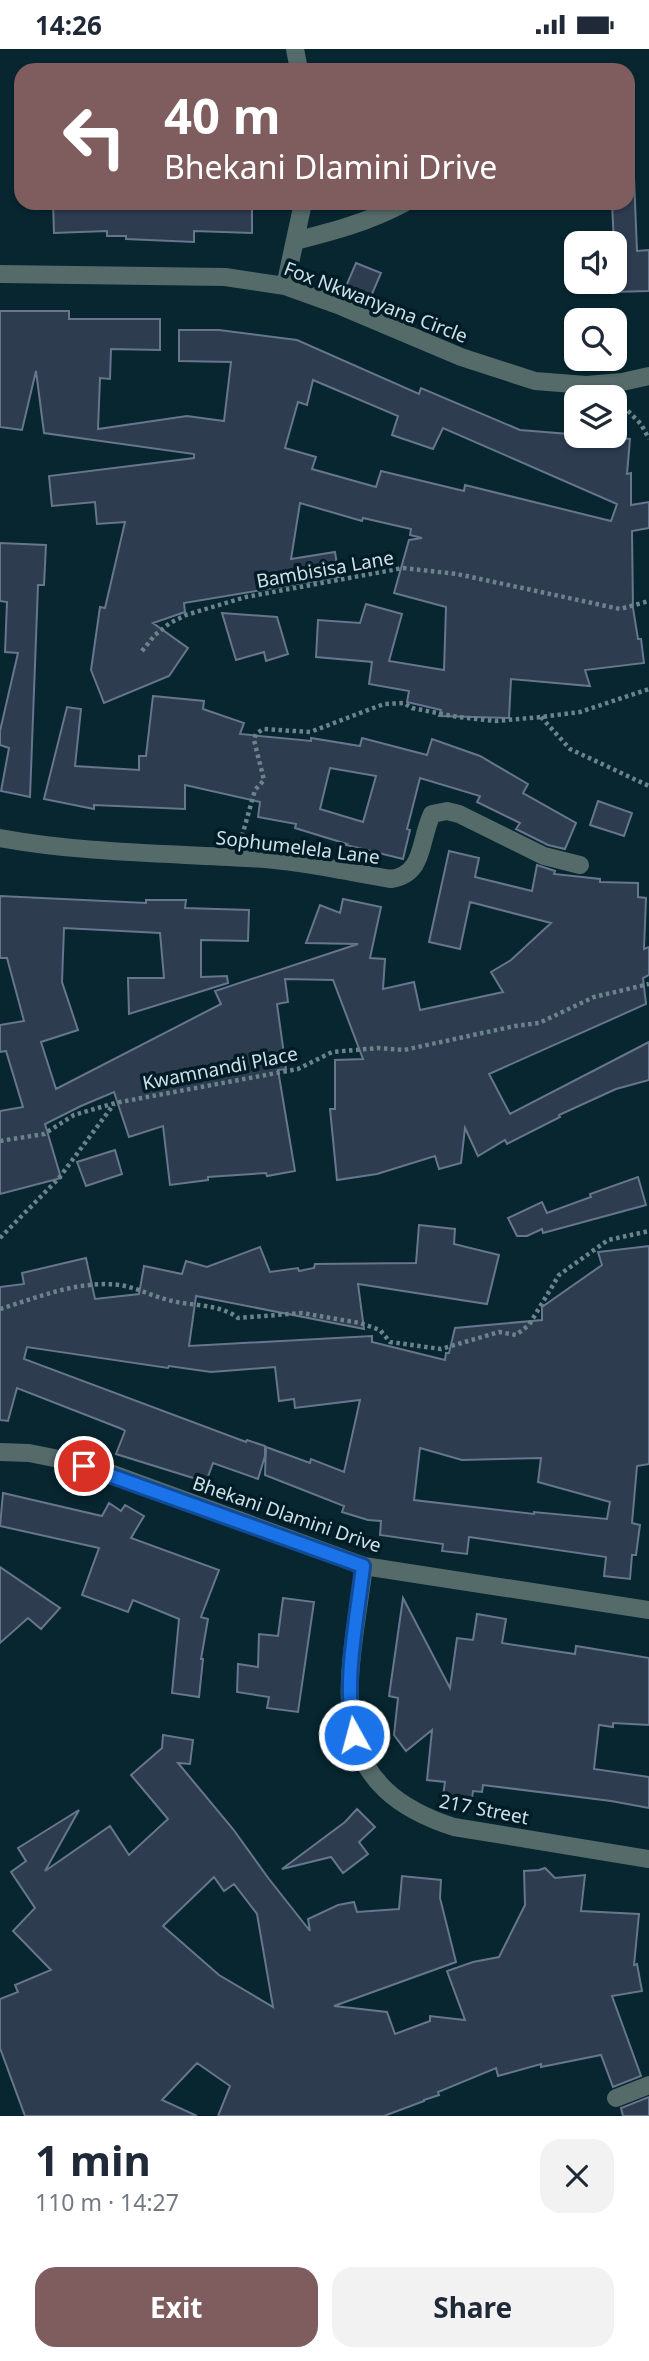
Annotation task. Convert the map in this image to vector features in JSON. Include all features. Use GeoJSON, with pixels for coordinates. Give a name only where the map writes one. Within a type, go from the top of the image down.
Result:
{"type":"FeatureCollection","features":[{"type":"Feature","properties":{"kind":"street"},"geometry":{"type":"LineString","coordinates":[[285,286],[302,210]]}},
{"type":"Feature","properties":{"kind":"street"},"geometry":{"type":"LineString","coordinates":[[295,241],[347,228],[390,210]]}},
{"type":"Feature","properties":{"kind":"street","name":"Fox Nkwanyana Circle"},"geometry":{"type":"LineString","coordinates":[[0,274],[225,277],[285,286],[461,356],[535,380],[586,385],[622,382],[649,376]]}},
{"type":"Feature","properties":{"kind":"street","name":"Sophumelela Lane"},"geometry":{"type":"LineString","coordinates":[[0,838],[108,852],[237,857],[308,865],[391,879],[401,878],[414,867],[432,814],[447,811],[459,814],[544,856],[580,865]]}},
{"type":"Feature","properties":{"kind":"street","name":"Bhekani Dlamini Drive"},"geometry":{"type":"LineString","coordinates":[[0,1452],[29,1453],[110,1473],[363,1566],[649,1610]]}},
{"type":"Feature","properties":{"kind":"street","name":"217 Street"},"geometry":{"type":"LineString","coordinates":[[363,1566],[349,1690],[350,1716],[364,1764],[379,1785],[425,1818],[454,1827],[649,1859]]}},
{"type":"Feature","properties":{"kind":"street"},"geometry":{"type":"LineString","coordinates":[[616,2098],[649,2085]]}},
{"type":"Feature","properties":{"kind":"path"},"geometry":{"type":"LineString","coordinates":[[627,409],[634,415],[649,439]]}},
{"type":"Feature","properties":{"kind":"path","name":"Bambisisa Lane"},"geometry":{"type":"LineString","coordinates":[[142,651],[155,635],[186,615],[246,597],[404,568],[457,574],[620,609],[649,601]]}},
{"type":"Feature","properties":{"kind":"path"},"geometry":{"type":"LineString","coordinates":[[237,857],[255,790],[264,780],[254,740],[259,730],[310,732],[384,703],[404,703],[412,708],[458,717],[496,721],[541,717],[580,712],[649,689]]}},
{"type":"Feature","properties":{"kind":"path"},"geometry":{"type":"LineString","coordinates":[[541,717],[570,749],[649,786]]}},
{"type":"Feature","properties":{"kind":"path","name":"Kwamnandi Place"},"geometry":{"type":"LineString","coordinates":[[0,1141],[44,1134],[74,1115],[115,1104],[298,1069],[332,1052],[378,1048],[404,1050],[515,1026],[532,1025],[594,997],[649,984]]}},
{"type":"Feature","properties":{"kind":"path"},"geometry":{"type":"LineString","coordinates":[[0,1237],[59,1178],[115,1104]]}},
{"type":"Feature","properties":{"kind":"path"},"geometry":{"type":"LineString","coordinates":[[0,1309],[86,1284],[119,1285],[169,1301],[229,1311],[239,1318],[302,1313],[360,1323],[380,1330],[390,1342],[442,1349],[499,1332],[516,1335],[529,1325],[559,1275],[608,1240],[649,1231]]}},
{"type":"Feature","properties":{"kind":"building"},"geometry":{"type":"Polygon","coordinates":[[[635,202],[637,251],[649,250],[649,291],[627,292],[627,231],[613,231],[612,210],[635,210],[635,202]]]}},
{"type":"Feature","properties":{"kind":"building"},"geometry":{"type":"Polygon","coordinates":[[[53,210],[252,210],[252,233],[194,231],[194,242],[126,239],[126,236],[107,236],[107,231],[54,233],[53,210]]]}},
{"type":"Feature","properties":{"kind":"building"},"geometry":{"type":"Polygon","coordinates":[[[356,263],[381,273],[369,301],[344,291],[356,263]]]}},
{"type":"Feature","properties":{"kind":"building"},"geometry":{"type":"Polygon","coordinates":[[[0,311],[69,311],[69,319],[160,319],[160,350],[111,349],[110,379],[100,378],[98,429],[187,416],[224,421],[231,362],[179,361],[179,330],[219,330],[297,340],[419,394],[421,388],[520,430],[564,434],[564,448],[627,448],[627,439],[630,439],[627,474],[631,473],[631,505],[649,502],[649,528],[632,531],[633,608],[644,663],[585,670],[590,686],[511,679],[509,718],[439,716],[441,710],[407,702],[409,691],[369,684],[372,662],[316,657],[318,620],[360,623],[366,604],[402,614],[389,661],[444,670],[446,607],[394,593],[409,540],[422,538],[410,535],[411,529],[363,518],[362,521],[300,503],[291,559],[335,552],[339,577],[184,603],[185,612],[153,623],[188,648],[169,676],[104,703],[91,670],[100,607],[105,608],[125,522],[97,524],[95,502],[52,506],[49,476],[194,458],[194,454],[44,433],[36,371],[22,430],[0,427],[0,311]],[[313,380],[307,405],[298,402],[285,448],[316,457],[312,469],[376,487],[381,471],[464,491],[465,485],[611,521],[617,504],[443,428],[433,449],[392,435],[398,416],[313,380]]]}},
{"type":"Feature","properties":{"kind":"building"},"geometry":{"type":"Polygon","coordinates":[[[0,543],[46,545],[44,585],[38,585],[30,797],[1,791],[9,748],[0,745],[0,731],[18,653],[5,652],[7,602],[0,601],[0,543]]]}},
{"type":"Feature","properties":{"kind":"building"},"geometry":{"type":"Polygon","coordinates":[[[222,613],[277,617],[288,654],[266,661],[264,652],[236,660],[222,613]]]}},
{"type":"Feature","properties":{"kind":"building"},"geometry":{"type":"Polygon","coordinates":[[[153,696],[204,701],[203,709],[244,723],[240,734],[311,741],[311,738],[360,746],[362,738],[427,755],[432,739],[480,756],[528,784],[523,793],[576,823],[565,849],[548,845],[516,829],[520,823],[477,802],[480,796],[420,778],[407,829],[410,830],[403,859],[346,845],[295,828],[296,824],[258,817],[260,802],[185,785],[185,809],[94,805],[94,809],[44,799],[67,707],[81,709],[75,766],[139,770],[139,756],[146,756],[153,696]],[[330,768],[320,809],[363,822],[376,776],[330,768]]]}},
{"type":"Feature","properties":{"kind":"building"},"geometry":{"type":"Polygon","coordinates":[[[598,801],[632,813],[624,836],[590,825],[598,801]]]}},
{"type":"Feature","properties":{"kind":"building"},"geometry":{"type":"Polygon","coordinates":[[[449,851],[479,858],[475,877],[532,891],[537,865],[555,871],[554,874],[600,879],[600,882],[638,883],[638,897],[646,898],[644,949],[649,947],[649,975],[643,978],[646,1004],[489,1074],[510,1114],[649,1042],[649,1080],[616,1089],[559,1115],[560,1117],[507,1144],[505,1140],[478,1156],[465,1128],[461,1163],[439,1169],[435,1156],[377,1174],[337,1180],[330,1109],[335,1109],[335,1060],[363,1059],[333,980],[285,979],[288,1002],[277,1004],[286,1069],[278,1070],[295,1171],[267,1176],[266,1173],[208,1177],[208,1180],[170,1185],[163,1126],[129,1137],[114,1092],[45,1124],[61,1178],[0,1194],[0,1111],[23,1107],[6,1051],[0,1052],[0,1025],[24,1021],[7,958],[0,958],[0,896],[146,903],[146,900],[186,900],[185,908],[249,910],[248,941],[201,940],[201,977],[227,976],[228,983],[129,1014],[128,978],[164,978],[160,933],[64,928],[62,982],[78,1030],[41,1042],[56,1089],[221,1004],[215,991],[358,944],[306,943],[320,905],[340,913],[343,899],[381,907],[370,958],[385,959],[383,989],[414,982],[420,1010],[503,992],[491,972],[511,960],[551,923],[470,902],[460,949],[429,942],[449,851]]]}},
{"type":"Feature","properties":{"kind":"building"},"geometry":{"type":"Polygon","coordinates":[[[115,1150],[122,1174],[86,1186],[77,1162],[115,1150]]]}},
{"type":"Feature","properties":{"kind":"building"},"geometry":{"type":"Polygon","coordinates":[[[638,1177],[646,1205],[543,1233],[542,1229],[527,1236],[517,1236],[508,1218],[542,1202],[547,1213],[638,1177]]]}},
{"type":"Feature","properties":{"kind":"building"},"geometry":{"type":"Polygon","coordinates":[[[419,1225],[455,1229],[454,1244],[499,1255],[487,1304],[358,1284],[364,1329],[196,1296],[189,1346],[372,1336],[372,1342],[445,1360],[455,1328],[542,1320],[542,1307],[602,1265],[598,1252],[649,1246],[649,1464],[637,1466],[632,1523],[640,1525],[636,1555],[632,1555],[630,1579],[604,1576],[606,1557],[469,1537],[467,1554],[442,1551],[443,1544],[380,1535],[381,1521],[342,1512],[344,1506],[265,1475],[266,1447],[310,1463],[311,1459],[344,1472],[360,1400],[295,1408],[294,1399],[279,1401],[275,1367],[211,1372],[27,1347],[24,1359],[246,1442],[247,1440],[265,1446],[258,1479],[213,1463],[206,1482],[116,1454],[125,1431],[122,1429],[17,1388],[8,1421],[0,1420],[0,1287],[24,1284],[22,1273],[86,1258],[95,1299],[139,1294],[144,1266],[182,1274],[186,1261],[207,1267],[260,1247],[270,1272],[298,1268],[299,1271],[314,1268],[315,1264],[416,1263],[419,1225]],[[420,1448],[414,1500],[534,1514],[607,1519],[610,1502],[538,1482],[541,1458],[462,1460],[420,1448]]]}},
{"type":"Feature","properties":{"kind":"building"},"geometry":{"type":"Polygon","coordinates":[[[3,1493],[102,1516],[109,1503],[121,1511],[125,1505],[144,1516],[131,1538],[219,1570],[201,1617],[208,1619],[201,1659],[199,1697],[172,1693],[179,1619],[133,1600],[128,1612],[82,1595],[99,1548],[0,1526],[3,1493]]]}},
{"type":"Feature","properties":{"kind":"building"},"geometry":{"type":"Polygon","coordinates":[[[0,1567],[60,1608],[41,1629],[28,1618],[0,1643],[0,1567]]]}},
{"type":"Feature","properties":{"kind":"building"},"geometry":{"type":"Polygon","coordinates":[[[283,1598],[314,1602],[298,1712],[267,1708],[269,1697],[237,1692],[238,1664],[258,1667],[259,1634],[278,1636],[283,1598]]]}},
{"type":"Feature","properties":{"kind":"building"},"geometry":{"type":"Polygon","coordinates":[[[403,1598],[450,1688],[457,1638],[473,1640],[477,1614],[506,1619],[502,1643],[575,1654],[576,1646],[649,1658],[649,1725],[599,1725],[594,1769],[649,1777],[649,1808],[483,1785],[482,1792],[473,1791],[472,1799],[443,1796],[445,1782],[427,1780],[432,1730],[406,1751],[394,1735],[398,1698],[389,1696],[403,1598]]]}},
{"type":"Feature","properties":{"kind":"building"},"geometry":{"type":"Polygon","coordinates":[[[163,1735],[193,1740],[190,1764],[178,1763],[233,1829],[310,1931],[308,1919],[338,1905],[354,1902],[357,1912],[399,1909],[402,1876],[441,1880],[440,1898],[456,1962],[334,2006],[387,2012],[395,2034],[430,2021],[430,2016],[465,2020],[447,1971],[499,1957],[525,1905],[524,1871],[545,1868],[555,1878],[585,1875],[581,1911],[639,1914],[634,1965],[637,1964],[642,1991],[612,1996],[641,2076],[613,2087],[601,2055],[541,2067],[541,2064],[498,2076],[496,2068],[438,2092],[439,2095],[384,2116],[218,2116],[230,2086],[197,2063],[162,2100],[197,2116],[25,2116],[0,2048],[0,1999],[18,1992],[15,1985],[51,1970],[13,1931],[35,1908],[11,1872],[26,1861],[18,1848],[79,1810],[45,1871],[110,1826],[129,1855],[168,1819],[131,1775],[162,1748],[163,1735]],[[214,1877],[163,1926],[219,1975],[273,2007],[257,1914],[234,1884],[224,1891],[214,1877]]]}},
{"type":"Feature","properties":{"kind":"building"},"geometry":{"type":"Polygon","coordinates":[[[357,1809],[375,1827],[359,1842],[368,1854],[343,1873],[331,1857],[282,1869],[345,1822],[357,1809]]]}},
{"type":"Feature","properties":{"kind":"building"},"geometry":{"type":"Polygon","coordinates":[[[649,2097],[649,2116],[623,2116],[621,2108],[649,2097]]]}},
{"type":"Feature","properties":{"kind":"route"},"geometry":{"type":"LineString","coordinates":[[84,1466],[110,1473],[363,1566],[349,1690],[354,1735]]}}]}
